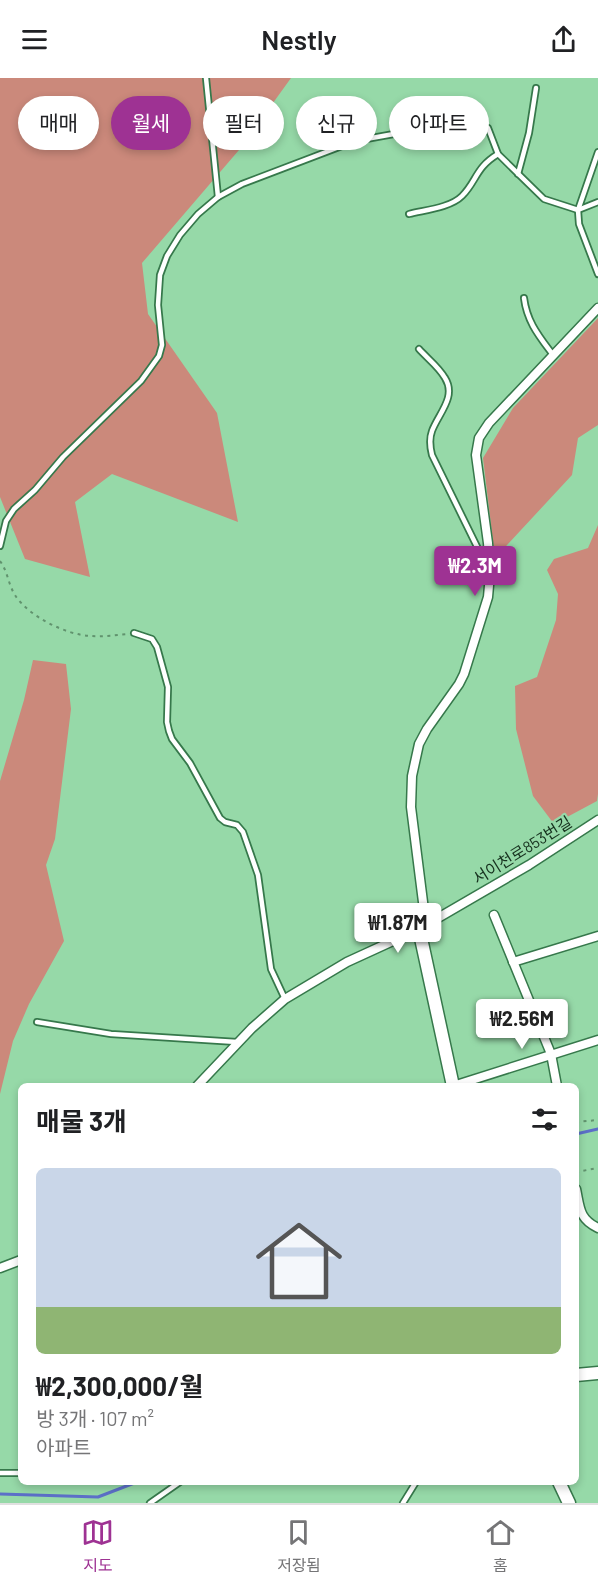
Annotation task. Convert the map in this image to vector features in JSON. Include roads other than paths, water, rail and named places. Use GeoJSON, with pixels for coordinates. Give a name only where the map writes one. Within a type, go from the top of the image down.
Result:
{"type":"FeatureCollection","features":[{"type":"Feature","properties":{"kind":"street"},"geometry":{"type":"LineString","coordinates":[[452,1083],[419,929],[424,910],[410,791],[415,758],[427,729],[464,674],[488,597],[490,574],[488,543],[476,465],[479,438],[489,423],[598,308]]}},
{"type":"Feature","properties":{"kind":"street","name":"서이천로853번길"},"geometry":{"type":"LineString","coordinates":[[200,1083],[237,1042],[285,999],[347,962],[419,929],[520,870],[598,820]]}},
{"type":"Feature","properties":{"kind":"street"},"geometry":{"type":"LineString","coordinates":[[494,915],[551,1054],[556,1083]]}},
{"type":"Feature","properties":{"kind":"street"},"geometry":{"type":"LineString","coordinates":[[513,962],[598,936]]}},
{"type":"Feature","properties":{"kind":"street"},"geometry":{"type":"LineString","coordinates":[[462,1083],[598,1040]]}},
{"type":"Feature","properties":{"kind":"street"},"geometry":{"type":"LineString","coordinates":[[579,1204],[581,1214],[588,1223],[598,1228]]}},
{"type":"Feature","properties":{"kind":"street"},"geometry":{"type":"LineString","coordinates":[[0,1268],[18,1261]]}},
{"type":"Feature","properties":{"kind":"street"},"geometry":{"type":"LineString","coordinates":[[579,1375],[598,1373]]}},
{"type":"Feature","properties":{"kind":"street"},"geometry":{"type":"LineString","coordinates":[[560,1485],[569,1503]]}},
{"type":"Feature","properties":{"kind":"lane"},"geometry":{"type":"LineString","coordinates":[[206,78],[218,197]]}},
{"type":"Feature","properties":{"kind":"lane"},"geometry":{"type":"LineString","coordinates":[[518,174],[529,133],[536,88]]}},
{"type":"Feature","properties":{"kind":"lane"},"geometry":{"type":"LineString","coordinates":[[0,546],[6,521],[14,509],[48,476],[63,457],[141,381],[156,361],[162,345],[158,288],[167,256],[180,235],[198,214],[218,197],[267,173],[355,141],[476,121],[488,128],[498,154],[544,199],[578,210],[598,202]]}},
{"type":"Feature","properties":{"kind":"lane"},"geometry":{"type":"LineString","coordinates":[[598,152],[578,210],[579,224],[598,274]]}},
{"type":"Feature","properties":{"kind":"lane"},"geometry":{"type":"LineString","coordinates":[[408,214],[454,202],[462,195],[480,167],[498,154]]}},
{"type":"Feature","properties":{"kind":"lane"},"geometry":{"type":"LineString","coordinates":[[524,298],[526,313],[531,324],[553,355]]}},
{"type":"Feature","properties":{"kind":"lane"},"geometry":{"type":"LineString","coordinates":[[419,349],[445,376],[449,389],[447,402],[432,430],[430,438],[432,455],[490,574]]}},
{"type":"Feature","properties":{"kind":"lane"},"geometry":{"type":"LineString","coordinates":[[134,633],[152,639],[157,647],[168,687],[167,722],[172,739],[190,764],[219,818],[240,827],[243,832],[258,875],[271,969],[285,999]]}},
{"type":"Feature","properties":{"kind":"lane"},"geometry":{"type":"LineString","coordinates":[[37,1022],[111,1034],[237,1042]]}},
{"type":"Feature","properties":{"kind":"lane"},"geometry":{"type":"LineString","coordinates":[[0,1473],[18,1473]]}},
{"type":"Feature","properties":{"kind":"lane"},"geometry":{"type":"LineString","coordinates":[[150,1503],[176,1485]]}},
{"type":"Feature","properties":{"kind":"lane"},"geometry":{"type":"LineString","coordinates":[[403,1503],[414,1485]]}},
{"type":"Feature","properties":{"kind":"waterway"},"geometry":{"type":"LineString","coordinates":[[579,1133],[598,1129]]}},
{"type":"Feature","properties":{"kind":"waterway"},"geometry":{"type":"LineString","coordinates":[[0,1494],[98,1497],[129,1485]]}}]}
